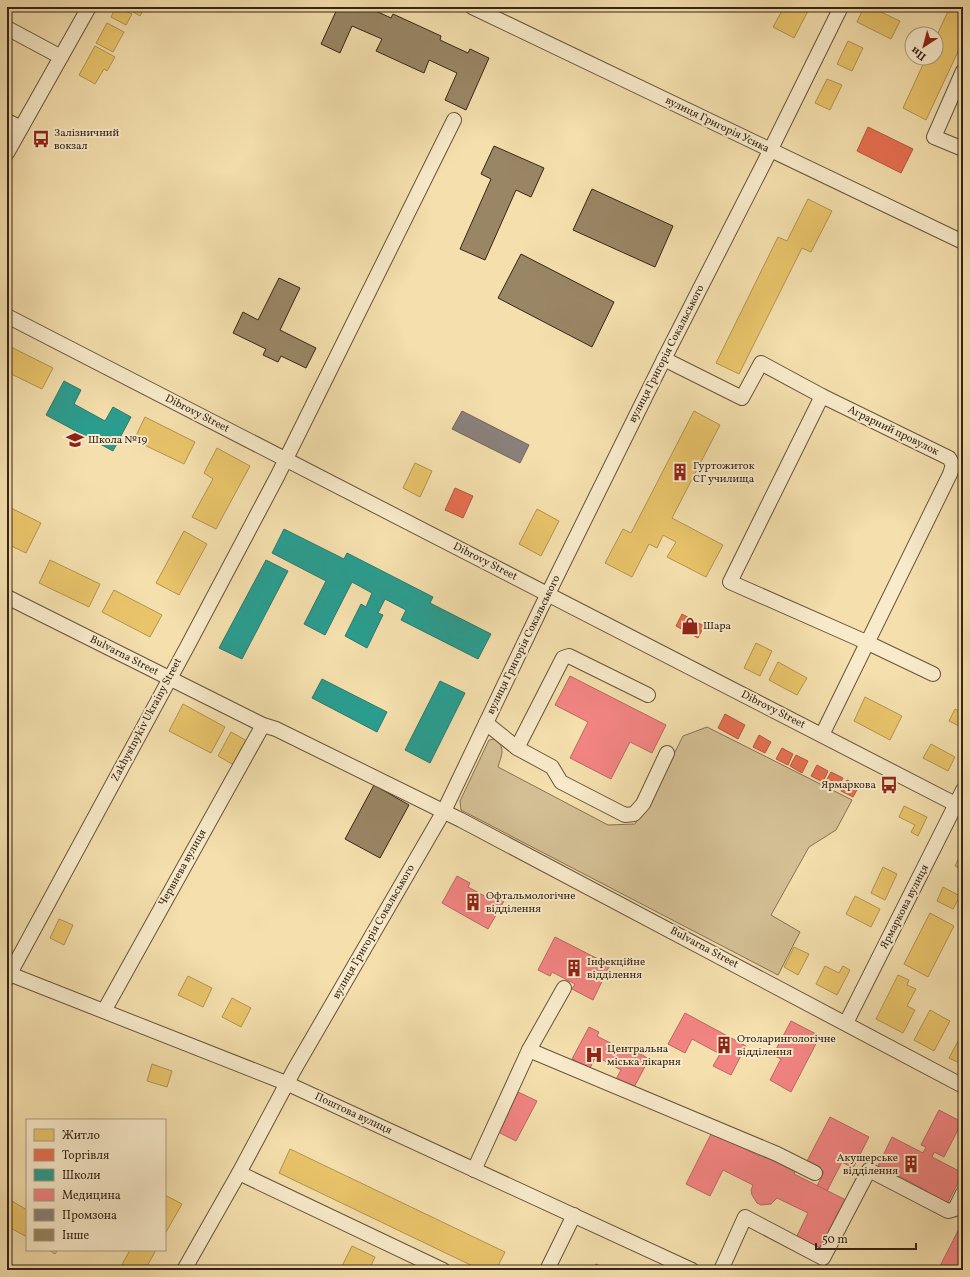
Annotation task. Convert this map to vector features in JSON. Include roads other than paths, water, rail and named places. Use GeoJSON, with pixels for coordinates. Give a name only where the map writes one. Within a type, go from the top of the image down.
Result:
{"type":"FeatureCollection","features":[{"type":"Feature","properties":{"kind":"street"},"geometry":{"type":"LineString","coordinates":[[7,153],[89,7]]}},
{"type":"Feature","properties":{"kind":"street","name":"вулиця Григорія Сокальського"},"geometry":{"type":"LineString","coordinates":[[184,1270],[239,1173],[286,1083],[444,811],[664,359],[841,7]]}},
{"type":"Feature","properties":{"kind":"street","name":"вулиця Григорія Усика"},"geometry":{"type":"LineString","coordinates":[[480,9],[963,242]]}},
{"type":"Feature","properties":{"kind":"street"},"geometry":{"type":"LineString","coordinates":[[7,28],[61,56]]}},
{"type":"Feature","properties":{"kind":"street"},"geometry":{"type":"LineString","coordinates":[[963,71],[934,137],[963,149]]}},
{"type":"Feature","properties":{"kind":"street","name":"Zakhystnykiv Ukrainy Street"},"geometry":{"type":"LineString","coordinates":[[8,975],[170,679],[286,460],[454,120]]}},
{"type":"Feature","properties":{"kind":"street"},"geometry":{"type":"LineString","coordinates":[[7,121],[21,128]]}},
{"type":"Feature","properties":{"kind":"street","name":"Dibrovy Street"},"geometry":{"type":"LineString","coordinates":[[7,316],[960,806]]}},
{"type":"Feature","properties":{"kind":"street","name":"Аграрний провулок"},"geometry":{"type":"LineString","coordinates":[[664,359],[742,398],[761,363],[822,396],[949,458],[954,465],[866,642],[822,735]]}},
{"type":"Feature","properties":{"kind":"street"},"geometry":{"type":"LineString","coordinates":[[822,396],[730,582],[866,642],[933,674]]}},
{"type":"Feature","properties":{"kind":"street","name":"Bulvarna Street"},"geometry":{"type":"LineString","coordinates":[[7,597],[263,725],[276,729],[444,811],[963,1086]]}},
{"type":"Feature","properties":{"kind":"street"},"geometry":{"type":"LineString","coordinates":[[517,748],[563,658],[569,656],[648,695]]}},
{"type":"Feature","properties":{"kind":"street"},"geometry":{"type":"LineString","coordinates":[[486,723],[517,748],[552,767],[561,782],[625,815],[634,814],[643,804],[667,753]]}},
{"type":"Feature","properties":{"kind":"street","name":"Червнева вулиця"},"geometry":{"type":"LineString","coordinates":[[104,1011],[263,725]]}},
{"type":"Feature","properties":{"kind":"street","name":"Ярмаркова вулиця"},"geometry":{"type":"LineString","coordinates":[[846,1023],[960,806],[963,790]]}},
{"type":"Feature","properties":{"kind":"street","name":"Поштова вулиця"},"geometry":{"type":"LineString","coordinates":[[8,975],[104,1011],[286,1083],[692,1270]]}},
{"type":"Feature","properties":{"kind":"street"},"geometry":{"type":"LineString","coordinates":[[474,1170],[529,1050],[564,988]]}},
{"type":"Feature","properties":{"kind":"street"},"geometry":{"type":"LineString","coordinates":[[529,1050],[778,1154],[815,1173]]}},
{"type":"Feature","properties":{"kind":"street"},"geometry":{"type":"LineString","coordinates":[[721,1270],[746,1217],[823,1258],[869,1170],[948,1211],[955,1209],[963,1193]]}},
{"type":"Feature","properties":{"kind":"street"},"geometry":{"type":"LineString","coordinates":[[239,1173],[443,1270]]}},
{"type":"Feature","properties":{"kind":"street"},"geometry":{"type":"LineString","coordinates":[[547,1270],[574,1215]]}},
{"type":"Feature","properties":{"kind":"place","name":"Залізничний вокзал"},"geometry":{"type":"Point","coordinates":[41,139]}},
{"type":"Feature","properties":{"kind":"place","name":"Школа №19"},"geometry":{"type":"Point","coordinates":[75,440]}},
{"type":"Feature","properties":{"kind":"place","name":"Гуртожиток СГ училища"},"geometry":{"type":"Point","coordinates":[680,472]}},
{"type":"Feature","properties":{"kind":"place","name":"Шара"},"geometry":{"type":"Point","coordinates":[690,626]}},
{"type":"Feature","properties":{"kind":"place","name":"Ярмаркова"},"geometry":{"type":"Point","coordinates":[889,785]}},
{"type":"Feature","properties":{"kind":"place","name":"Офтальмологічне відділення"},"geometry":{"type":"Point","coordinates":[473,902]}},
{"type":"Feature","properties":{"kind":"place","name":"Інфекційне відділення"},"geometry":{"type":"Point","coordinates":[574,968]}},
{"type":"Feature","properties":{"kind":"place","name":"Отоларингологічне відділення"},"geometry":{"type":"Point","coordinates":[724,1045]}},
{"type":"Feature","properties":{"kind":"place","name":"Центральна міська лікарня"},"geometry":{"type":"Point","coordinates":[594,1055]}},
{"type":"Feature","properties":{"kind":"place","name":"Акушерське відділення"},"geometry":{"type":"Point","coordinates":[911,1164]}}]}
